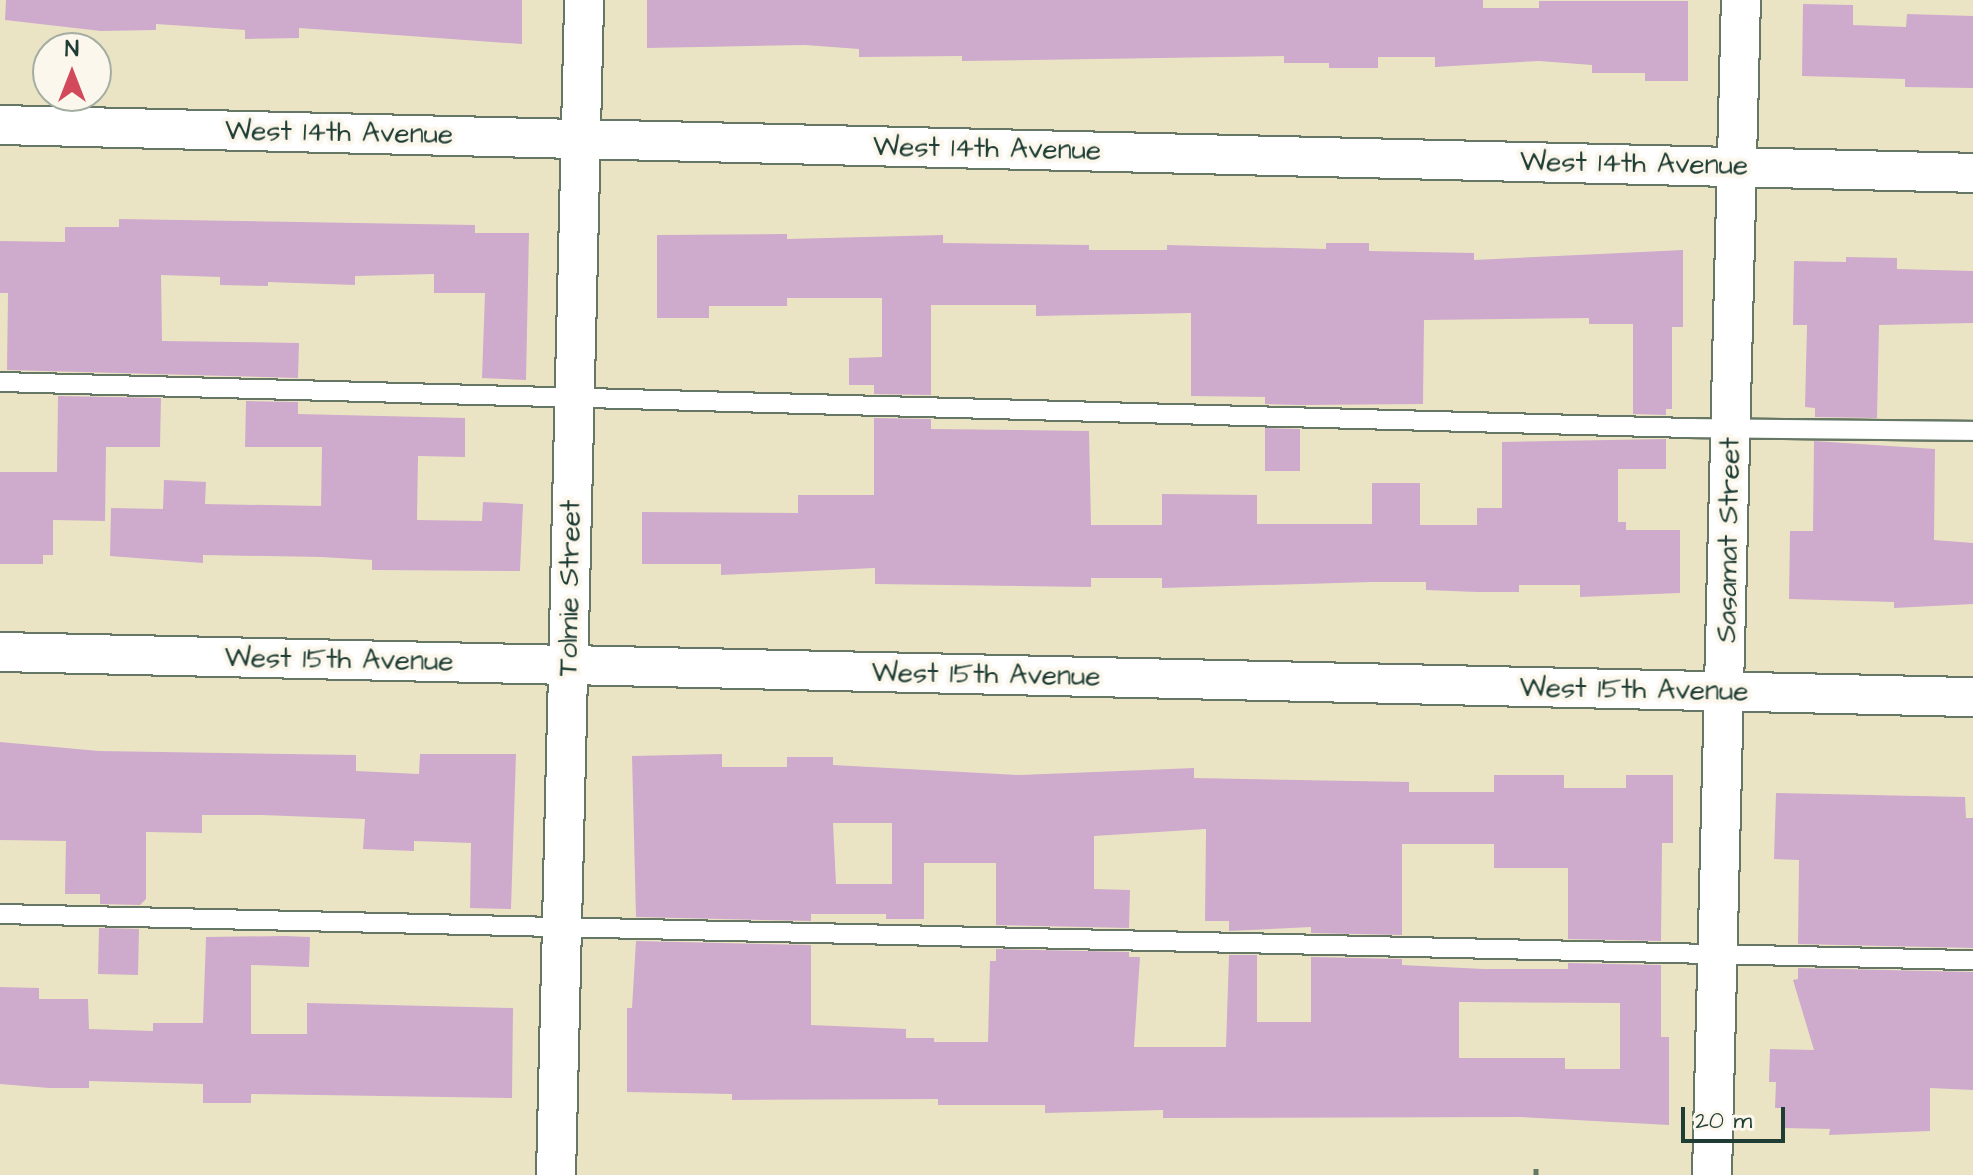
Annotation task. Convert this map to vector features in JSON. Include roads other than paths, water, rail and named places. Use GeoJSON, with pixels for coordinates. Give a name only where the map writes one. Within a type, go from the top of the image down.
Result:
{"type":"FeatureCollection","features":[{"type":"Feature","properties":{"kind":"street","name":"Tolmie Street"},"geometry":{"type":"LineString","coordinates":[[556,1175],[584,0]]}},
{"type":"Feature","properties":{"kind":"street","name":"Sasamat Street"},"geometry":{"type":"LineString","coordinates":[[1712,1175],[1741,0]]}},
{"type":"Feature","properties":{"kind":"street","name":"West 14th Avenue"},"geometry":{"type":"LineString","coordinates":[[0,125],[1973,173]]}},
{"type":"Feature","properties":{"kind":"street","name":"West 15th Avenue"},"geometry":{"type":"LineString","coordinates":[[0,652],[1973,697]]}},
{"type":"Feature","properties":{"kind":"lane"},"geometry":{"type":"LineString","coordinates":[[0,382],[1973,431]]}},
{"type":"Feature","properties":{"kind":"lane"},"geometry":{"type":"LineString","coordinates":[[0,914],[1973,960]]}}]}
